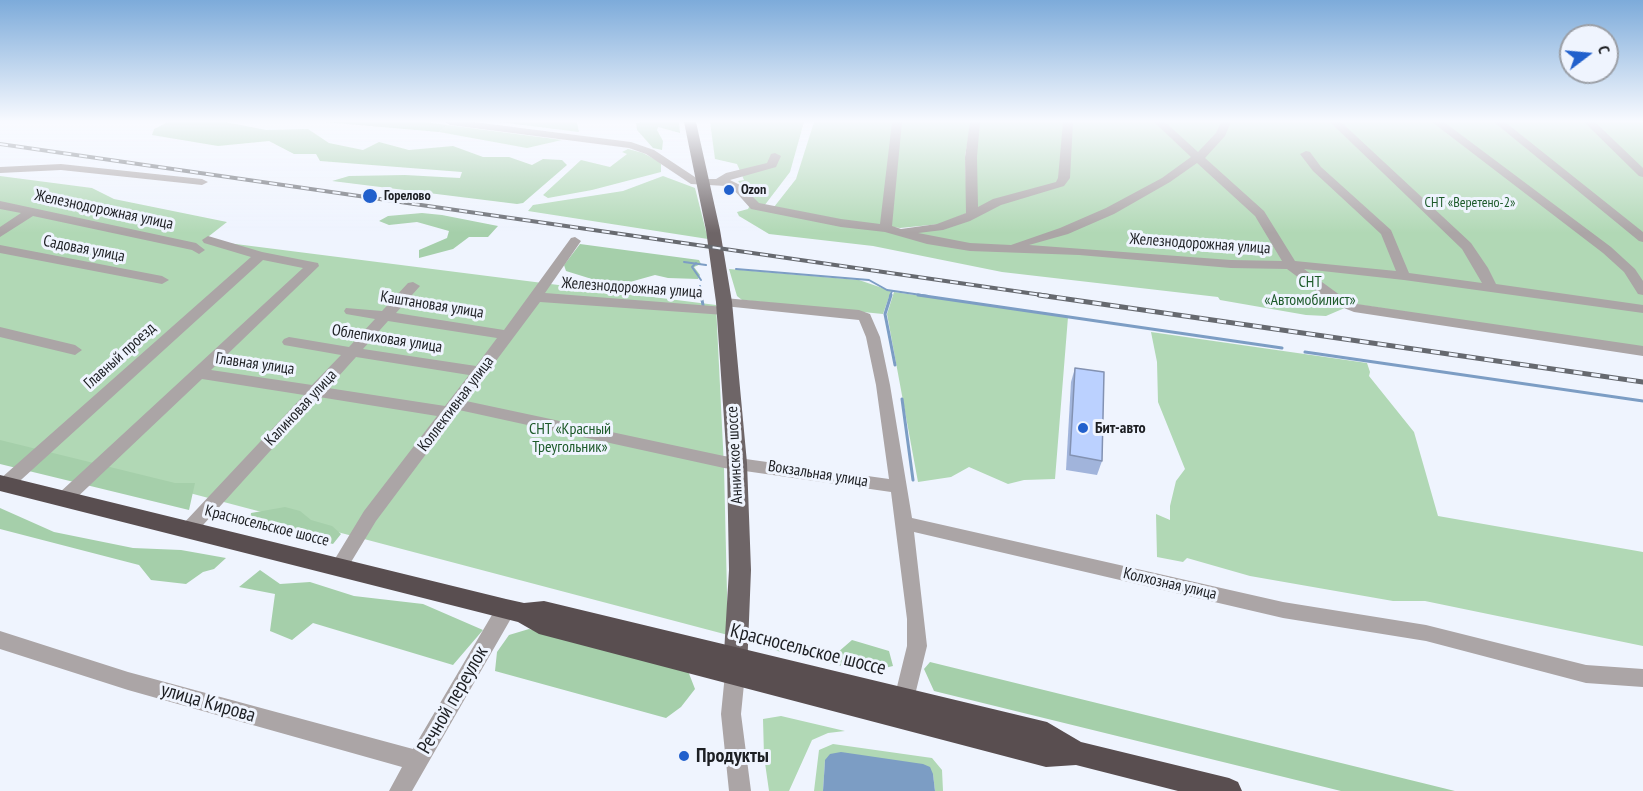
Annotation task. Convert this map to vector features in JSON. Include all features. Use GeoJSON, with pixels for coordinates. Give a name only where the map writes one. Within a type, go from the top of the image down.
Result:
{"type":"FeatureCollection","features":[{"type":"Feature","properties":{"kind":"highway","name":"Красносельское шоссе"},"geometry":{"type":"LineString","coordinates":[[2,483],[515,611],[539,624],[904,699],[1047,735],[1076,753]]}},
{"type":"Feature","properties":{"kind":"highway","name":"Красносельское шоссе"},"geometry":{"type":"LineString","coordinates":[[736,666],[1046,755],[1076,753],[1229,791]]}},
{"type":"Feature","properties":{"kind":"main road","name":"Аннинское шоссе"},"geometry":{"type":"LineString","coordinates":[[697,159],[725,307],[737,463],[740,570],[736,666]]}},
{"type":"Feature","properties":{"kind":"street"},"geometry":{"type":"LineString","coordinates":[[662,159],[695,182],[720,181],[730,176],[772,165],[774,159]]}},
{"type":"Feature","properties":{"kind":"street"},"geometry":{"type":"LineString","coordinates":[[886,228],[893,159]]}},
{"type":"Feature","properties":{"kind":"street"},"geometry":{"type":"LineString","coordinates":[[971,159],[972,214]]}},
{"type":"Feature","properties":{"kind":"street"},"geometry":{"type":"LineString","coordinates":[[900,232],[939,226],[997,202],[1060,184],[1064,178],[1065,159]]}},
{"type":"Feature","properties":{"kind":"street"},"geometry":{"type":"LineString","coordinates":[[1004,249],[1065,231],[1110,211],[1166,180],[1196,159]]}},
{"type":"Feature","properties":{"kind":"street"},"geometry":{"type":"LineString","coordinates":[[1198,159],[1260,214],[1292,267],[1320,289],[1354,308],[1643,351]]}},
{"type":"Feature","properties":{"kind":"street"},"geometry":{"type":"LineString","coordinates":[[1310,159],[1317,169],[1388,233],[1404,276]]}},
{"type":"Feature","properties":{"kind":"street"},"geometry":{"type":"LineString","coordinates":[[1374,159],[1467,246],[1482,268],[1491,288]]}},
{"type":"Feature","properties":{"kind":"street"},"geometry":{"type":"LineString","coordinates":[[1486,159],[1629,268],[1643,291]]}},
{"type":"Feature","properties":{"kind":"street"},"geometry":{"type":"LineString","coordinates":[[1545,159],[1643,238]]}},
{"type":"Feature","properties":{"kind":"street"},"geometry":{"type":"LineString","coordinates":[[1627,159],[1643,174]]}},
{"type":"Feature","properties":{"kind":"street"},"geometry":{"type":"LineString","coordinates":[[679,169],[698,163]]}},
{"type":"Feature","properties":{"kind":"street"},"geometry":{"type":"LineString","coordinates":[[0,170],[61,167],[202,182]]}},
{"type":"Feature","properties":{"kind":"street","name":"Железнодорожная улица"},"geometry":{"type":"LineString","coordinates":[[720,181],[738,188],[755,206],[841,223],[886,228],[927,240],[970,247],[1079,251],[1175,261],[1292,267],[1300,265],[1404,276],[1643,309]]}},
{"type":"Feature","properties":{"kind":"street","name":"Железнодорожная улица"},"geometry":{"type":"LineString","coordinates":[[0,205],[196,247],[203,245],[313,266],[198,374]]}},
{"type":"Feature","properties":{"kind":"street"},"geometry":{"type":"LineString","coordinates":[[0,233],[32,211]]}},
{"type":"Feature","properties":{"kind":"street","name":"Коллективная улица"},"geometry":{"type":"LineString","coordinates":[[339,567],[370,516],[508,335],[574,241]]}},
{"type":"Feature","properties":{"kind":"street","name":"Садовая улица"},"geometry":{"type":"LineString","coordinates":[[0,249],[162,280]]}},
{"type":"Feature","properties":{"kind":"street","name":"Главный проезд"},"geometry":{"type":"LineString","coordinates":[[2,483],[260,256]]}},
{"type":"Feature","properties":{"kind":"street","name":"Калиновая улица"},"geometry":{"type":"LineString","coordinates":[[188,530],[319,391],[413,286]]}},
{"type":"Feature","properties":{"kind":"street","name":"Железнодорожная улица"},"geometry":{"type":"LineString","coordinates":[[536,297],[859,314],[865,317],[873,338],[879,366],[899,487]]}},
{"type":"Feature","properties":{"kind":"street","name":"Каштановая улица"},"geometry":{"type":"LineString","coordinates":[[351,311],[508,335]]}},
{"type":"Feature","properties":{"kind":"street"},"geometry":{"type":"LineString","coordinates":[[0,332],[75,350]]}},
{"type":"Feature","properties":{"kind":"street","name":"Облепиховая улица"},"geometry":{"type":"LineString","coordinates":[[290,342],[480,372]]}},
{"type":"Feature","properties":{"kind":"street"},"geometry":{"type":"LineString","coordinates":[[64,499],[198,374]]}},
{"type":"Feature","properties":{"kind":"street","name":"Главная улица"},"geometry":{"type":"LineString","coordinates":[[198,374],[452,408]]}},
{"type":"Feature","properties":{"kind":"street","name":"Вокзальная улица"},"geometry":{"type":"LineString","coordinates":[[452,408],[737,463],[899,487]]}},
{"type":"Feature","properties":{"kind":"street"},"geometry":{"type":"LineString","coordinates":[[899,487],[916,619],[917,646],[904,699]]}},
{"type":"Feature","properties":{"kind":"street","name":"Колхозная улица"},"geometry":{"type":"LineString","coordinates":[[903,523],[1017,547],[1283,610],[1426,633],[1586,674],[1643,678]]}},
{"type":"Feature","properties":{"kind":"street","name":"Речной переулок"},"geometry":{"type":"LineString","coordinates":[[400,791],[417,761],[515,611]]}},
{"type":"Feature","properties":{"kind":"street","name":"улица Кирова"},"geometry":{"type":"LineString","coordinates":[[0,640],[128,681],[417,761]]}},
{"type":"Feature","properties":{"kind":"street","name":"Аннинское шоссе"},"geometry":{"type":"LineString","coordinates":[[736,666],[731,714],[740,791]]}},
{"type":"Feature","properties":{"kind":"green space"},"geometry":{"type":"Polygon","coordinates":[[[319,159],[515,159],[532,165],[543,159],[562,160],[567,165],[523,203],[517,204],[332,181],[349,176],[405,175],[460,178],[462,172],[320,161],[319,159]]]}},
{"type":"Feature","properties":{"kind":"green space"},"geometry":{"type":"Polygon","coordinates":[[[621,159],[654,159],[661,164],[661,172],[592,190],[548,198],[543,195],[581,160],[610,167],[621,159]]]}},
{"type":"Feature","properties":{"kind":"green space","name":"СНТ «Веретено-2»"},"geometry":{"type":"Polygon","coordinates":[[[715,159],[794,159],[790,172],[761,210],[900,232],[939,227],[966,218],[972,159],[1643,159],[1643,348],[1354,304],[1326,316],[1306,315],[1220,300],[1218,297],[1002,272],[873,246],[769,234],[739,216],[737,212],[748,209],[753,199],[738,181],[744,180],[737,164],[715,159]]]}},
{"type":"Feature","properties":{"kind":"green space"},"geometry":{"type":"Polygon","coordinates":[[[802,159],[965,159],[967,213],[940,224],[900,228],[844,221],[774,207],[796,179],[802,159]]]}},
{"type":"Feature","properties":{"kind":"green space","name":"СНТ «Красный Треугольник»"},"geometry":{"type":"Polygon","coordinates":[[[0,176],[92,188],[114,199],[227,222],[204,240],[716,305],[724,467],[728,635],[0,443],[0,176]]]}},
{"type":"Feature","properties":{"kind":"green space"},"geometry":{"type":"Polygon","coordinates":[[[663,176],[695,188],[708,239],[528,211],[533,205],[623,191],[663,176]]]}},
{"type":"Feature","properties":{"kind":"green space"},"geometry":{"type":"Polygon","coordinates":[[[422,213],[498,226],[488,237],[469,237],[453,249],[419,258],[419,250],[447,238],[449,231],[417,222],[389,225],[379,221],[388,216],[422,213]]]}},
{"type":"Feature","properties":{"kind":"green space"},"geometry":{"type":"Polygon","coordinates":[[[580,244],[699,260],[701,264],[694,267],[700,275],[698,279],[655,275],[630,282],[595,280],[566,271],[564,265],[580,244]]]}},
{"type":"Feature","properties":{"kind":"green space"},"geometry":{"type":"Polygon","coordinates":[[[729,269],[859,280],[891,291],[883,314],[742,300],[737,296],[729,269]]]}},
{"type":"Feature","properties":{"kind":"green space"},"geometry":{"type":"Polygon","coordinates":[[[894,292],[1068,317],[1055,479],[1024,480],[1008,484],[969,467],[951,477],[918,482],[887,314],[894,292]]]}},
{"type":"Feature","properties":{"kind":"green space"},"geometry":{"type":"Polygon","coordinates":[[[1151,332],[1367,363],[1369,376],[1414,432],[1438,516],[1643,552],[1643,646],[1425,601],[1393,601],[1250,576],[1187,558],[1183,562],[1157,557],[1156,514],[1170,520],[1170,506],[1176,481],[1185,469],[1158,402],[1157,362],[1151,332]]]}},
{"type":"Feature","properties":{"kind":"green space"},"geometry":{"type":"Polygon","coordinates":[[[0,440],[175,483],[195,483],[189,510],[0,464],[0,440]]]}},
{"type":"Feature","properties":{"kind":"green space"},"geometry":{"type":"Polygon","coordinates":[[[285,507],[300,511],[311,520],[332,526],[341,534],[333,544],[250,522],[251,513],[285,507]]]}},
{"type":"Feature","properties":{"kind":"green space"},"geometry":{"type":"Polygon","coordinates":[[[0,508],[54,532],[133,548],[181,550],[226,558],[214,569],[203,572],[186,584],[151,580],[139,565],[0,529],[0,508]]]}},
{"type":"Feature","properties":{"kind":"green space"},"geometry":{"type":"Polygon","coordinates":[[[260,570],[280,584],[310,582],[354,596],[423,604],[483,630],[453,665],[313,623],[292,640],[270,631],[275,594],[239,587],[260,570]]]}},
{"type":"Feature","properties":{"kind":"green space"},"geometry":{"type":"Polygon","coordinates":[[[529,629],[688,671],[695,689],[681,707],[666,718],[495,671],[497,652],[509,635],[529,629]]]}},
{"type":"Feature","properties":{"kind":"green space"},"geometry":{"type":"Polygon","coordinates":[[[772,636],[837,653],[852,640],[889,651],[893,666],[868,672],[765,648],[763,638],[772,636]]]}},
{"type":"Feature","properties":{"kind":"green space"},"geometry":{"type":"Polygon","coordinates":[[[930,662],[1455,791],[1341,791],[934,691],[924,669],[930,662]]]}},
{"type":"Feature","properties":{"kind":"green space"},"geometry":{"type":"Polygon","coordinates":[[[781,716],[845,731],[828,733],[812,740],[789,791],[769,791],[764,756],[763,719],[781,716]]]}},
{"type":"Feature","properties":{"kind":"green space"},"geometry":{"type":"Polygon","coordinates":[[[833,744],[932,758],[942,770],[943,791],[935,791],[933,774],[825,760],[823,791],[814,791],[819,750],[833,744]]]}},
{"type":"Feature","properties":{"kind":"water"},"geometry":{"type":"Polygon","coordinates":[[[841,752],[923,764],[930,767],[935,791],[823,791],[825,760],[830,754],[841,752]]]}},
{"type":"Feature","properties":{"kind":"building","name":"Бит-авто"},"geometry":{"type":"Polygon","coordinates":[[[1075,368],[1104,372],[1102,461],[1070,455],[1075,368]]]}},
{"type":"Feature","properties":{"kind":"waterway"},"geometry":{"type":"LineString","coordinates":[[684,262],[695,264]]}},
{"type":"Feature","properties":{"kind":"waterway"},"geometry":{"type":"LineString","coordinates":[[695,264],[706,265]]}},
{"type":"Feature","properties":{"kind":"waterway"},"geometry":{"type":"LineString","coordinates":[[695,264],[692,267],[701,280]]}},
{"type":"Feature","properties":{"kind":"waterway"},"geometry":{"type":"LineString","coordinates":[[736,269],[869,280],[887,290],[928,296]]}},
{"type":"Feature","properties":{"kind":"waterway"},"geometry":{"type":"LineString","coordinates":[[700,286],[702,296]]}},
{"type":"Feature","properties":{"kind":"waterway"},"geometry":{"type":"LineString","coordinates":[[890,296],[892,291]]}},
{"type":"Feature","properties":{"kind":"waterway"},"geometry":{"type":"LineString","coordinates":[[701,295],[703,305]]}},
{"type":"Feature","properties":{"kind":"waterway"},"geometry":{"type":"LineString","coordinates":[[891,295],[885,314],[895,365]]}},
{"type":"Feature","properties":{"kind":"waterway"},"geometry":{"type":"LineString","coordinates":[[918,295],[1282,348]]}},
{"type":"Feature","properties":{"kind":"waterway"},"geometry":{"type":"LineString","coordinates":[[1305,352],[1643,401]]}},
{"type":"Feature","properties":{"kind":"waterway"},"geometry":{"type":"LineString","coordinates":[[902,399],[913,480]]}},
{"type":"Feature","properties":{"kind":"railway"},"geometry":{"type":"LineString","coordinates":[[103,159],[1049,296]]}},
{"type":"Feature","properties":{"kind":"railway"},"geometry":{"type":"LineString","coordinates":[[1039,295],[1643,382]]}},
{"type":"Feature","properties":{"kind":"place","name":"Ozon"},"geometry":{"type":"Point","coordinates":[729,190]}},
{"type":"Feature","properties":{"kind":"place","name":"Горелово"},"geometry":{"type":"Point","coordinates":[370,196]}},
{"type":"Feature","properties":{"kind":"place","name":"Бит-авто"},"geometry":{"type":"Point","coordinates":[1083,428]}},
{"type":"Feature","properties":{"kind":"place","name":"Продукты"},"geometry":{"type":"Point","coordinates":[684,756]}},
{"type":"Feature","properties":{"kind":"park label","name":"СНТ «Автомобилист»"},"geometry":{"type":"Point","coordinates":[1310,291]}}]}
